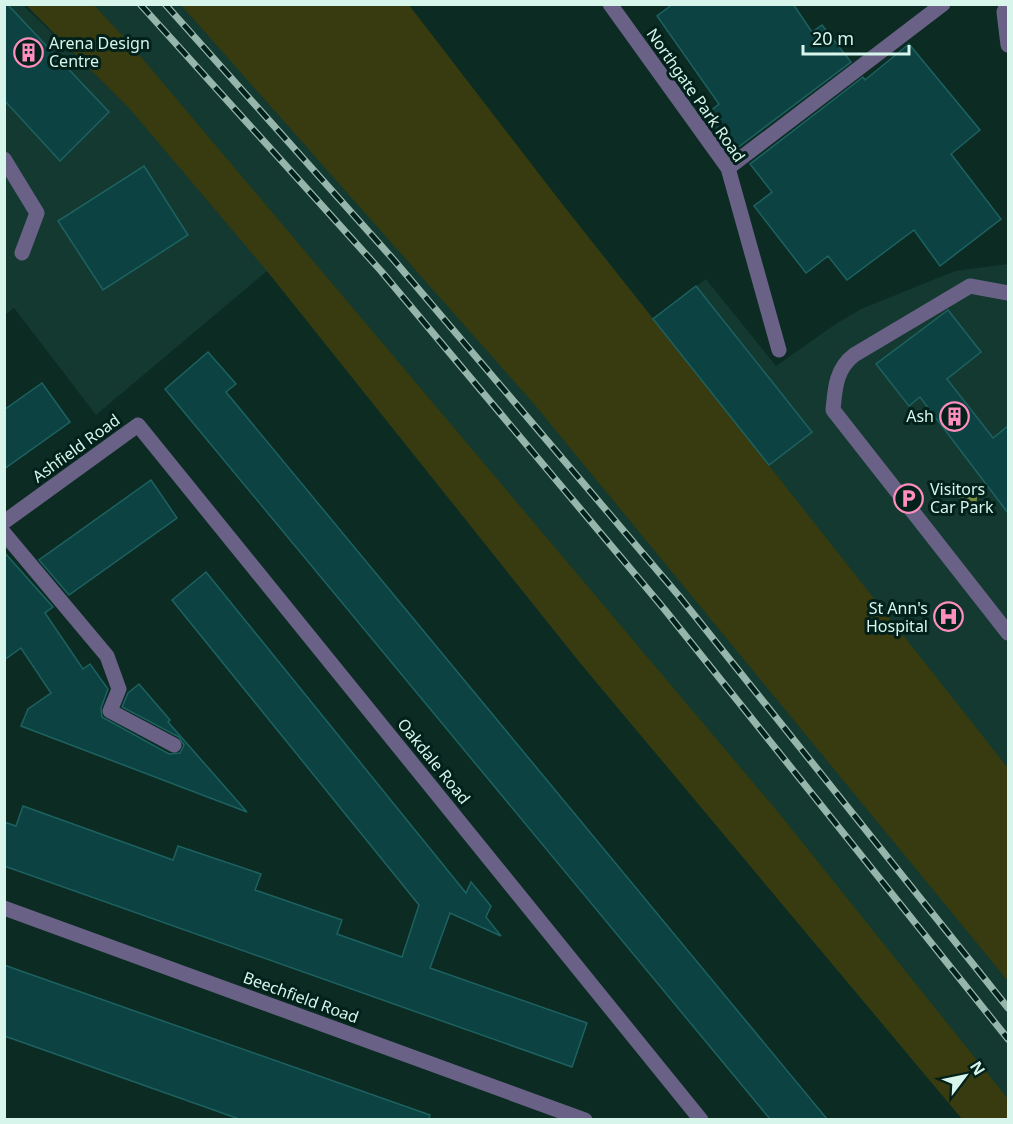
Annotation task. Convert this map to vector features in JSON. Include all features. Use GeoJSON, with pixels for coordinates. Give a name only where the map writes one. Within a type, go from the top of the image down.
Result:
{"type":"FeatureCollection","features":[{"type":"Feature","properties":{"kind":"street","name":"Northgate Park Road"},"geometry":{"type":"LineString","coordinates":[[610,4],[728,168],[779,350]]}},
{"type":"Feature","properties":{"kind":"street"},"geometry":{"type":"LineString","coordinates":[[728,168],[943,4]]}},
{"type":"Feature","properties":{"kind":"street"},"geometry":{"type":"LineString","coordinates":[[1007,4],[1004,12],[1008,45]]}},
{"type":"Feature","properties":{"kind":"street"},"geometry":{"type":"LineString","coordinates":[[4,159],[37,213],[22,253]]}},
{"type":"Feature","properties":{"kind":"street"},"geometry":{"type":"LineString","coordinates":[[1008,293],[970,285],[854,355],[846,362],[835,381],[832,410],[1008,633]]}},
{"type":"Feature","properties":{"kind":"street","name":"Ashfield Road"},"geometry":{"type":"LineString","coordinates":[[4,522],[138,425]]}},
{"type":"Feature","properties":{"kind":"street","name":"Oakdale Road"},"geometry":{"type":"LineString","coordinates":[[138,425],[701,1119]]}},
{"type":"Feature","properties":{"kind":"street"},"geometry":{"type":"LineString","coordinates":[[4,533],[107,656],[119,689],[110,711],[174,746]]}},
{"type":"Feature","properties":{"kind":"street","name":"Beechfield Road"},"geometry":{"type":"LineString","coordinates":[[4,908],[585,1119]]}},
{"type":"Feature","properties":{"kind":"shaded area"},"geometry":{"type":"Polygon","coordinates":[[[5,5],[23,5],[76,56],[26,5],[332,5],[563,205],[653,318],[706,279],[776,366],[861,309],[955,271],[1008,264],[1008,1119],[962,1119],[581,664],[267,271],[96,415],[14,308],[5,315],[5,5]]]}},
{"type":"Feature","properties":{"kind":"green space"},"geometry":{"type":"Polygon","coordinates":[[[26,5],[94,5],[131,45],[778,812],[1008,1099],[1008,1119],[962,1119],[581,664],[267,271],[129,108],[26,5]]]}},
{"type":"Feature","properties":{"kind":"green space"},"geometry":{"type":"Polygon","coordinates":[[[181,5],[409,5],[563,205],[1008,768],[1008,981],[534,404],[181,5]]]}},
{"type":"Feature","properties":{"kind":"building","name":"Arena Design Centre"},"geometry":{"type":"Polygon","coordinates":[[[4,4],[7,4],[109,112],[60,161],[4,100],[4,4]]]}},
{"type":"Feature","properties":{"kind":"building"},"geometry":{"type":"Polygon","coordinates":[[[673,4],[793,4],[812,32],[822,25],[851,62],[732,152],[704,116],[719,104],[657,16],[673,4]]]}},
{"type":"Feature","properties":{"kind":"building"},"geometry":{"type":"Polygon","coordinates":[[[909,44],[980,130],[951,154],[1001,219],[940,266],[914,230],[847,280],[828,256],[806,273],[754,206],[772,192],[750,164],[863,77],[865,80],[909,44]]]}},
{"type":"Feature","properties":{"kind":"building"},"geometry":{"type":"Polygon","coordinates":[[[144,166],[188,235],[103,290],[58,221],[144,166]]]}},
{"type":"Feature","properties":{"kind":"building"},"geometry":{"type":"Polygon","coordinates":[[[696,286],[812,432],[769,465],[653,319],[696,286]]]}},
{"type":"Feature","properties":{"kind":"building","name":"Ash"},"geometry":{"type":"Polygon","coordinates":[[[948,310],[981,352],[947,379],[993,438],[1008,426],[1008,513],[920,397],[909,406],[876,364],[948,310]]]}},
{"type":"Feature","properties":{"kind":"building"},"geometry":{"type":"Polygon","coordinates":[[[208,352],[236,384],[226,392],[827,1119],[770,1119],[165,389],[208,352]]]}},
{"type":"Feature","properties":{"kind":"building"},"geometry":{"type":"Polygon","coordinates":[[[42,383],[70,422],[4,469],[4,410],[42,383]]]}},
{"type":"Feature","properties":{"kind":"building"},"geometry":{"type":"Polygon","coordinates":[[[151,480],[177,518],[69,595],[39,560],[151,480]]]}},
{"type":"Feature","properties":{"kind":"building"},"geometry":{"type":"Polygon","coordinates":[[[4,552],[53,607],[45,613],[83,669],[90,664],[108,689],[101,708],[102,717],[169,754],[180,753],[184,745],[179,737],[122,707],[128,693],[139,684],[170,720],[168,722],[247,812],[21,726],[28,709],[51,693],[21,648],[4,660],[4,552]]]}},
{"type":"Feature","properties":{"kind":"building"},"geometry":{"type":"Polygon","coordinates":[[[206,572],[466,893],[471,882],[491,906],[486,917],[501,936],[450,913],[430,968],[587,1023],[572,1067],[4,866],[4,822],[16,826],[23,806],[173,860],[178,846],[261,874],[255,890],[342,920],[337,934],[402,957],[419,905],[172,600],[206,572]]]}},
{"type":"Feature","properties":{"kind":"building"},"geometry":{"type":"Polygon","coordinates":[[[4,965],[430,1115],[429,1119],[239,1119],[4,1036],[4,965]]]}},
{"type":"Feature","properties":{"kind":"railway"},"geometry":{"type":"LineString","coordinates":[[140,4],[381,271],[665,610],[1008,1039]]}},
{"type":"Feature","properties":{"kind":"railway"},"geometry":{"type":"LineString","coordinates":[[165,4],[393,259],[679,596],[1008,1008]]}},
{"type":"Feature","properties":{"kind":"place","name":"Arena Design Centre"},"geometry":{"type":"Point","coordinates":[28,52]}},
{"type":"Feature","properties":{"kind":"place","name":"Ash"},"geometry":{"type":"Point","coordinates":[955,416]}},
{"type":"Feature","properties":{"kind":"place","name":"Visitors Car Park"},"geometry":{"type":"Point","coordinates":[909,498]}},
{"type":"Feature","properties":{"kind":"place","name":"St Ann's Hospital"},"geometry":{"type":"Point","coordinates":[949,617]}}]}
